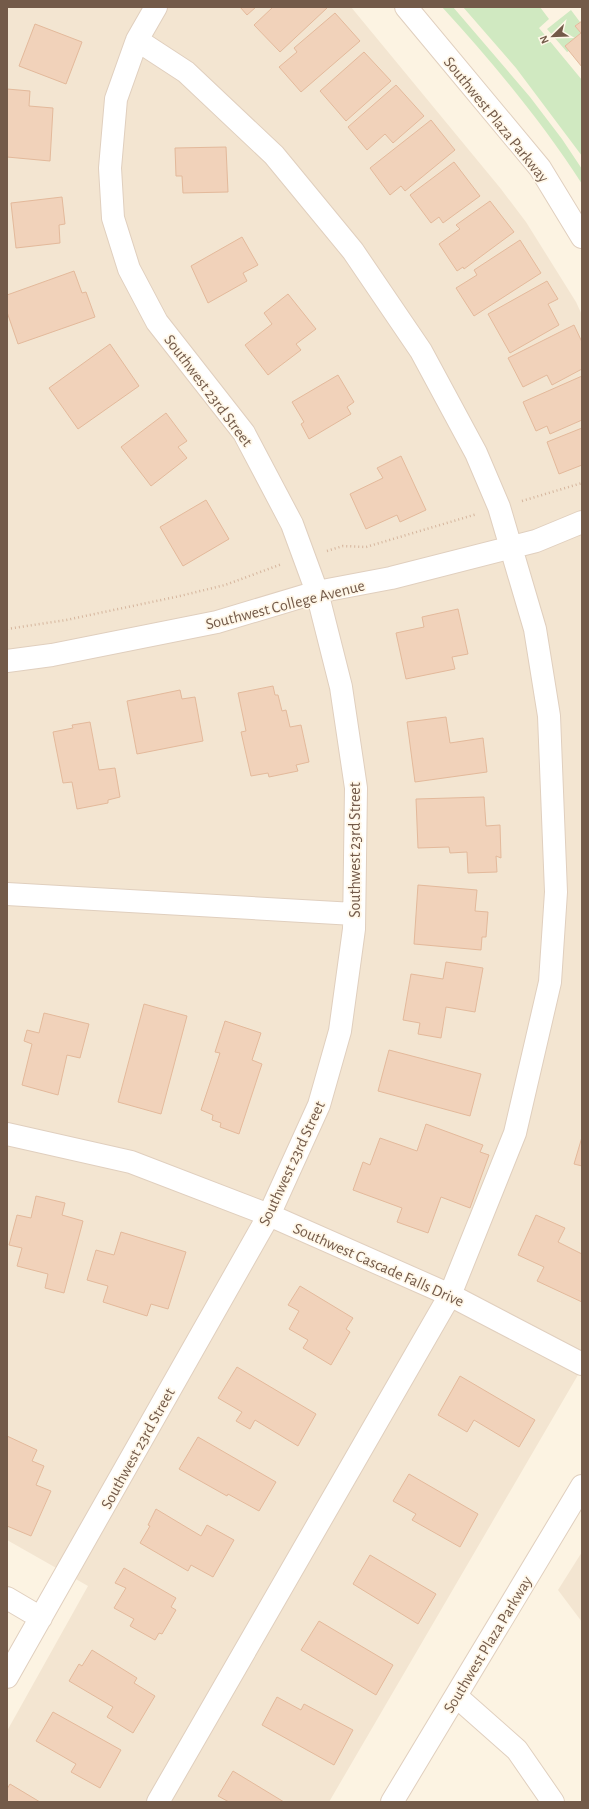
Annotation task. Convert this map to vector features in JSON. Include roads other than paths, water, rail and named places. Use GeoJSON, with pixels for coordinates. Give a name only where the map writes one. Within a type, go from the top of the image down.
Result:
{"type":"FeatureCollection","features":[{"type":"Feature","properties":{"kind":"street","name":"Southwest 23rd Street"},"geometry":{"type":"LineString","coordinates":[[7,1677],[269,1215],[321,1098],[340,1031],[354,930],[356,788],[341,686],[317,592],[292,524],[244,433],[157,322],[129,270],[113,218],[110,168],[116,99],[137,40],[156,7]]}},
{"type":"Feature","properties":{"kind":"street","name":"Southwest Plaza Parkway"},"geometry":{"type":"LineString","coordinates":[[406,7],[540,168],[582,237]]}},
{"type":"Feature","properties":{"kind":"street"},"geometry":{"type":"LineString","coordinates":[[137,40],[186,72],[274,155],[353,251],[421,351],[476,453],[499,507],[535,629],[549,716],[556,892],[550,982],[515,1133],[450,1295],[158,1802]]}},
{"type":"Feature","properties":{"kind":"street","name":"Southwest College Avenue"},"geometry":{"type":"LineString","coordinates":[[7,661],[52,656],[217,622],[317,592],[391,578],[536,541],[582,522]]}},
{"type":"Feature","properties":{"kind":"street"},"geometry":{"type":"LineString","coordinates":[[7,894],[354,914]]}},
{"type":"Feature","properties":{"kind":"street","name":"Southwest Cascade Falls Drive"},"geometry":{"type":"LineString","coordinates":[[7,1134],[130,1162],[269,1215],[450,1295],[582,1364]]}},
{"type":"Feature","properties":{"kind":"street","name":"Southwest Plaza Parkway"},"geometry":{"type":"LineString","coordinates":[[392,1802],[582,1486]]}},
{"type":"Feature","properties":{"kind":"street"},"geometry":{"type":"LineString","coordinates":[[7,1598],[41,1618]]}},
{"type":"Feature","properties":{"kind":"street"},"geometry":{"type":"LineString","coordinates":[[456,1696],[517,1750],[553,1802]]}}]}
